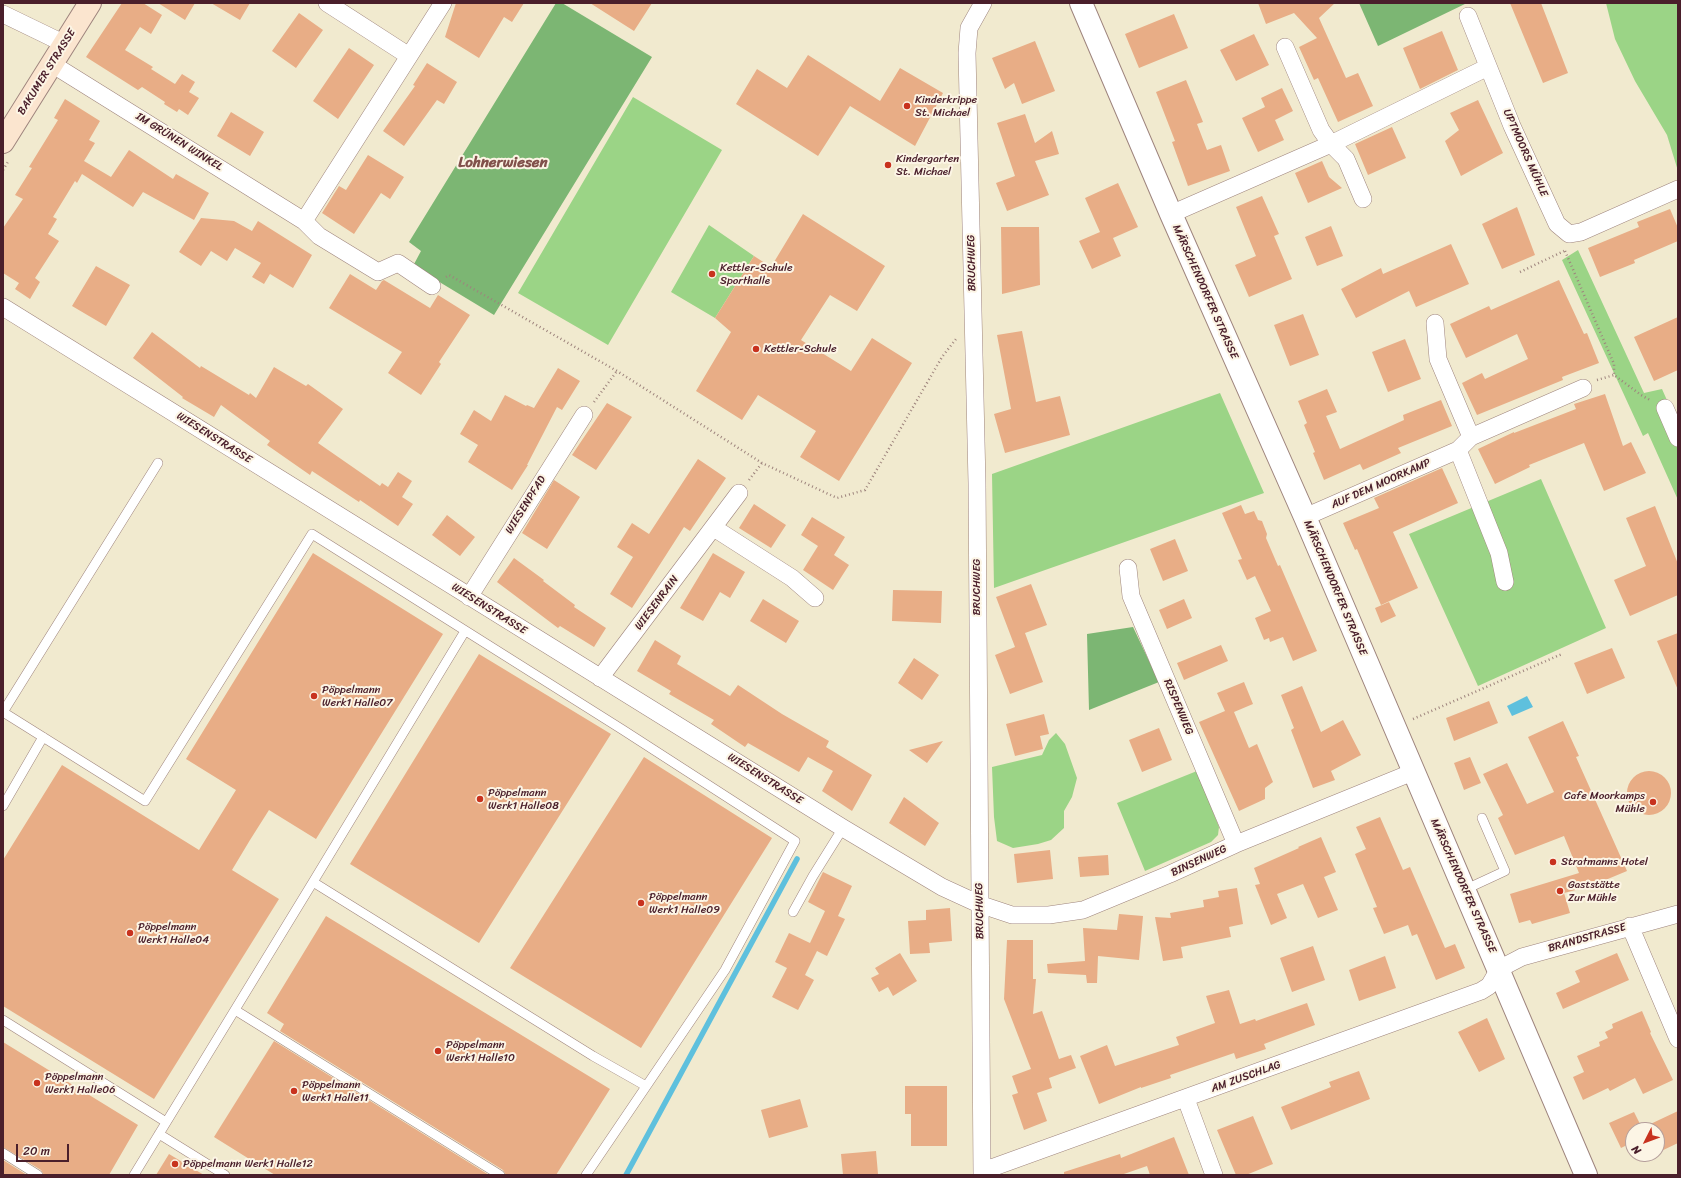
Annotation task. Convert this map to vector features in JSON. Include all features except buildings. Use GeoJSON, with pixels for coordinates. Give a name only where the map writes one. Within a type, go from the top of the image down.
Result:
{"type":"FeatureCollection","features":[{"type":"Feature","properties":{"kind":"main road","name":"BAKUMER STRASSE"},"geometry":{"type":"LineString","coordinates":[[3,142],[90,3]]}},
{"type":"Feature","properties":{"kind":"street"},"geometry":{"type":"LineString","coordinates":[[327,3],[409,56]]}},
{"type":"Feature","properties":{"kind":"street"},"geometry":{"type":"LineString","coordinates":[[304,221],[443,3]]}},
{"type":"Feature","properties":{"kind":"street","name":"BRUCHWEG"},"geometry":{"type":"LineString","coordinates":[[983,3],[969,28],[967,53],[977,483],[979,904],[983,1173]]}},
{"type":"Feature","properties":{"kind":"street","name":"MÄRSCHENDORFER STRASSE"},"geometry":{"type":"LineString","coordinates":[[1081,3],[1171,214],[1305,517],[1586,1175]]}},
{"type":"Feature","properties":{"kind":"street"},"geometry":{"type":"LineString","coordinates":[[3,14],[65,44]]}},
{"type":"Feature","properties":{"kind":"street","name":"UPTMOORS MÜHLE"},"geometry":{"type":"LineString","coordinates":[[1468,16],[1512,126],[1557,224],[1569,234]]}},
{"type":"Feature","properties":{"kind":"street"},"geometry":{"type":"LineString","coordinates":[[1285,47],[1321,130],[1331,144],[1346,159],[1363,199]]}},
{"type":"Feature","properties":{"kind":"street","name":"IM GRÜNEN WINKEL"},"geometry":{"type":"LineString","coordinates":[[52,64],[304,221],[319,236],[378,272],[398,263],[432,286]]}},
{"type":"Feature","properties":{"kind":"street"},"geometry":{"type":"LineString","coordinates":[[1171,214],[1331,144],[1488,67]]}},
{"type":"Feature","properties":{"kind":"street"},"geometry":{"type":"LineString","coordinates":[[1569,234],[1581,232],[1678,189]]}},
{"type":"Feature","properties":{"kind":"street","name":"WIESENSTRASSE"},"geometry":{"type":"LineString","coordinates":[[3,307],[843,828],[942,887],[979,904]]}},
{"type":"Feature","properties":{"kind":"street"},"geometry":{"type":"LineString","coordinates":[[1436,323],[1438,359],[1471,437]]}},
{"type":"Feature","properties":{"kind":"street","name":"AUF DEM MOORKAMP"},"geometry":{"type":"LineString","coordinates":[[1305,517],[1458,450],[1471,437],[1583,388]]}},
{"type":"Feature","properties":{"kind":"street"},"geometry":{"type":"LineString","coordinates":[[1665,408],[1678,438]]}},
{"type":"Feature","properties":{"kind":"street","name":"WIESENPFAD"},"geometry":{"type":"LineString","coordinates":[[469,597],[584,415]]}},
{"type":"Feature","properties":{"kind":"street"},"geometry":{"type":"LineString","coordinates":[[1458,450],[1499,553],[1505,582]]}},
{"type":"Feature","properties":{"kind":"street","name":"WIESENRAIN"},"geometry":{"type":"LineString","coordinates":[[600,678],[739,493]]}},
{"type":"Feature","properties":{"kind":"street"},"geometry":{"type":"LineString","coordinates":[[714,528],[792,578],[815,598]]}},
{"type":"Feature","properties":{"kind":"street","name":"RISPENWEG"},"geometry":{"type":"LineString","coordinates":[[1128,568],[1132,596],[1236,844]]}},
{"type":"Feature","properties":{"kind":"street","name":"BINSENWEG"},"geometry":{"type":"LineString","coordinates":[[979,904],[1012,915],[1049,915],[1083,910],[1170,874],[1236,844],[1413,772]]}},
{"type":"Feature","properties":{"kind":"street","name":"BRANDSTRASSE"},"geometry":{"type":"LineString","coordinates":[[1499,969],[1522,957],[1678,914]]}},
{"type":"Feature","properties":{"kind":"street"},"geometry":{"type":"LineString","coordinates":[[1630,926],[1678,1039]]}},
{"type":"Feature","properties":{"kind":"street","name":"AM ZUSCHLAG"},"geometry":{"type":"LineString","coordinates":[[983,1173],[1481,991],[1489,986],[1499,969]]}},
{"type":"Feature","properties":{"kind":"street"},"geometry":{"type":"LineString","coordinates":[[1186,1099],[1214,1175]]}},
{"type":"Feature","properties":{"kind":"lane"},"geometry":{"type":"LineString","coordinates":[[158,463],[3,712],[145,801],[312,534],[623,730],[795,841],[725,970],[586,1175]]}},
{"type":"Feature","properties":{"kind":"lane"},"geometry":{"type":"LineString","coordinates":[[134,1175],[314,882],[465,631]]}},
{"type":"Feature","properties":{"kind":"lane"},"geometry":{"type":"LineString","coordinates":[[3,806],[43,737]]}},
{"type":"Feature","properties":{"kind":"lane"},"geometry":{"type":"LineString","coordinates":[[1464,890],[1505,871],[1482,818]]}},
{"type":"Feature","properties":{"kind":"lane"},"geometry":{"type":"LineString","coordinates":[[793,912],[813,876],[843,828]]}},
{"type":"Feature","properties":{"kind":"lane"},"geometry":{"type":"LineString","coordinates":[[314,882],[587,1052],[646,1086]]}},
{"type":"Feature","properties":{"kind":"lane"},"geometry":{"type":"LineString","coordinates":[[235,1010],[500,1175]]}},
{"type":"Feature","properties":{"kind":"lane"},"geometry":{"type":"LineString","coordinates":[[3,1020],[166,1122]]}},
{"type":"Feature","properties":{"kind":"lane"},"geometry":{"type":"LineString","coordinates":[[160,1134],[225,1175]]}},
{"type":"Feature","properties":{"kind":"lane"},"geometry":{"type":"LineString","coordinates":[[3,1153],[38,1175]]}},
{"type":"Feature","properties":{"kind":"path"},"geometry":{"type":"LineString","coordinates":[[1569,234],[1565,251],[1614,364],[1614,375],[1641,395],[1665,408]]}},
{"type":"Feature","properties":{"kind":"path"},"geometry":{"type":"LineString","coordinates":[[1520,272],[1565,251]]}},
{"type":"Feature","properties":{"kind":"path"},"geometry":{"type":"LineString","coordinates":[[432,286],[449,275],[617,370],[762,463],[837,498],[865,490],[942,357],[973,316]]}},
{"type":"Feature","properties":{"kind":"path"},"geometry":{"type":"LineString","coordinates":[[584,415],[617,370]]}},
{"type":"Feature","properties":{"kind":"path"},"geometry":{"type":"LineString","coordinates":[[739,493],[762,463]]}},
{"type":"Feature","properties":{"kind":"path"},"geometry":{"type":"LineString","coordinates":[[1410,721],[1562,654]]}},
{"type":"Feature","properties":{"kind":"green space"},"geometry":{"type":"Polygon","coordinates":[[[556,3],[562,3],[652,57],[494,315],[413,266],[421,251],[409,242],[556,3]]]}},
{"type":"Feature","properties":{"kind":"green space"},"geometry":{"type":"Polygon","coordinates":[[[1359,3],[1467,3],[1378,46],[1359,3]]]}},
{"type":"Feature","properties":{"kind":"green space"},"geometry":{"type":"Polygon","coordinates":[[[1606,3],[1678,3],[1678,171],[1667,135],[1635,81],[1615,39],[1606,3]]]}},
{"type":"Feature","properties":{"kind":"green space"},"geometry":{"type":"Polygon","coordinates":[[[633,97],[722,150],[608,345],[518,293],[633,97]]]}},
{"type":"Feature","properties":{"kind":"green space","name":"Kettler-Schule Sporthalle"},"geometry":{"type":"Polygon","coordinates":[[[709,225],[754,256],[715,318],[671,292],[709,225]]]}},
{"type":"Feature","properties":{"kind":"green space"},"geometry":{"type":"Polygon","coordinates":[[[1578,250],[1644,393],[1662,389],[1678,425],[1678,500],[1648,433],[1643,436],[1562,260],[1578,250]]]}},
{"type":"Feature","properties":{"kind":"green space"},"geometry":{"type":"Polygon","coordinates":[[[1220,393],[1264,493],[994,588],[992,474],[1220,393]]]}},
{"type":"Feature","properties":{"kind":"green space"},"geometry":{"type":"Polygon","coordinates":[[[1541,479],[1606,628],[1478,686],[1409,534],[1541,479]]]}},
{"type":"Feature","properties":{"kind":"green space"},"geometry":{"type":"Polygon","coordinates":[[[1133,627],[1159,682],[1089,710],[1087,634],[1133,627]]]}},
{"type":"Feature","properties":{"kind":"green space"},"geometry":{"type":"Polygon","coordinates":[[[1056,733],[1065,744],[1077,778],[1072,797],[1064,811],[1064,828],[1051,840],[1038,844],[1013,848],[997,841],[994,817],[992,767],[1042,755],[1049,740],[1056,733]]]}},
{"type":"Feature","properties":{"kind":"green space"},"geometry":{"type":"Polygon","coordinates":[[[1197,771],[1219,827],[1218,835],[1211,842],[1145,871],[1117,803],[1197,771]]]}},
{"type":"Feature","properties":{"kind":"water"},"geometry":{"type":"Polygon","coordinates":[[[1527,696],[1533,707],[1512,716],[1507,706],[1527,696]]]}},
{"type":"Feature","properties":{"kind":"waterway"},"geometry":{"type":"LineString","coordinates":[[626,1175],[797,859]]}},
{"type":"Feature","properties":{"kind":"place","name":"Kinderkrippe St. Michael"},"geometry":{"type":"Point","coordinates":[907,106]}},
{"type":"Feature","properties":{"kind":"place","name":"Kindergarten St. Michael"},"geometry":{"type":"Point","coordinates":[888,165]}},
{"type":"Feature","properties":{"kind":"place","name":"Kettler-Schule Sporthalle"},"geometry":{"type":"Point","coordinates":[712,274]}},
{"type":"Feature","properties":{"kind":"place","name":"Kettler-Schule"},"geometry":{"type":"Point","coordinates":[756,349]}},
{"type":"Feature","properties":{"kind":"place","name":"Pöppelmann Werk1 Halle07"},"geometry":{"type":"Point","coordinates":[314,696]}},
{"type":"Feature","properties":{"kind":"place","name":"Pöppelmann Werk1 Halle08"},"geometry":{"type":"Point","coordinates":[480,799]}},
{"type":"Feature","properties":{"kind":"place","name":"Cafe Moorkamps Mühle"},"geometry":{"type":"Point","coordinates":[1653,802]}},
{"type":"Feature","properties":{"kind":"place","name":"Stratmanns Hotel"},"geometry":{"type":"Point","coordinates":[1553,862]}},
{"type":"Feature","properties":{"kind":"place","name":"Gaststätte Zur Mühle"},"geometry":{"type":"Point","coordinates":[1560,891]}},
{"type":"Feature","properties":{"kind":"place","name":"Pöppelmann Werk1 Halle09"},"geometry":{"type":"Point","coordinates":[641,903]}},
{"type":"Feature","properties":{"kind":"place","name":"Pöppelmann Werk1 Halle04"},"geometry":{"type":"Point","coordinates":[130,933]}},
{"type":"Feature","properties":{"kind":"place","name":"Pöppelmann Werk1 Halle10"},"geometry":{"type":"Point","coordinates":[438,1051]}},
{"type":"Feature","properties":{"kind":"place","name":"Pöppelmann Werk1 Halle06"},"geometry":{"type":"Point","coordinates":[37,1083]}},
{"type":"Feature","properties":{"kind":"place","name":"Pöppelmann Werk1 Halle11"},"geometry":{"type":"Point","coordinates":[294,1091]}},
{"type":"Feature","properties":{"kind":"place","name":"Pöppelmann Werk1 Halle12"},"geometry":{"type":"Point","coordinates":[175,1164]}},
{"type":"Feature","properties":{"kind":"district","name":"Lohnerwiesen"},"geometry":{"type":"Point","coordinates":[503,163]}}]}
